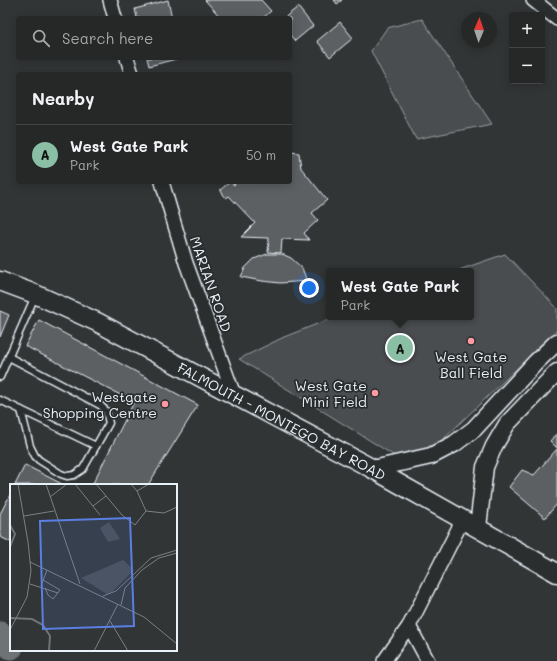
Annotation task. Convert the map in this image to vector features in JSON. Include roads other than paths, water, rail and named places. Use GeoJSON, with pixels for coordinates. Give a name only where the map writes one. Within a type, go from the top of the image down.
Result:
{"type":"FeatureCollection","features":[{"type":"Feature","properties":{"kind":"main road","name":"FALMOUTH - MONTEGO BAY ROAD"},"geometry":{"type":"LineString","coordinates":[[0,281],[35,294],[97,322],[373,469],[557,573]]}},
{"type":"Feature","properties":{"kind":"street"},"geometry":{"type":"LineString","coordinates":[[110,0],[115,16]]}},
{"type":"Feature","properties":{"kind":"street"},"geometry":{"type":"LineString","coordinates":[[533,0],[557,19]]}},
{"type":"Feature","properties":{"kind":"street"},"geometry":{"type":"LineString","coordinates":[[128,60],[131,72]]}},
{"type":"Feature","properties":{"kind":"street","name":"MARIAN ROAD"},"geometry":{"type":"LineString","coordinates":[[163,184],[186,263],[234,395]]}},
{"type":"Feature","properties":{"kind":"street"},"geometry":{"type":"LineString","coordinates":[[373,469],[431,456],[454,444],[474,429],[536,362],[557,342]]}},
{"type":"Feature","properties":{"kind":"street"},"geometry":{"type":"LineString","coordinates":[[384,661],[409,626],[470,523],[485,467],[494,446],[507,424],[557,372]]}},
{"type":"Feature","properties":{"kind":"street"},"geometry":{"type":"LineString","coordinates":[[409,626],[428,661]]}},
{"type":"Feature","properties":{"kind":"lane"},"geometry":{"type":"LineString","coordinates":[[0,377],[35,294]]}},
{"type":"Feature","properties":{"kind":"lane"},"geometry":{"type":"LineString","coordinates":[[9,357],[103,408],[108,415],[109,423],[80,472],[71,476],[61,474],[39,460],[32,451],[22,410]]}},
{"type":"Feature","properties":{"kind":"lane"},"geometry":{"type":"LineString","coordinates":[[0,400],[96,446]]}},
{"type":"Feature","properties":{"kind":"waterway"},"geometry":{"type":"LineString","coordinates":[[0,634],[10,646]]}},
{"type":"Feature","properties":{"kind":"place","name":"West Gate Ball Field"},"geometry":{"type":"Point","coordinates":[471,341]}},
{"type":"Feature","properties":{"kind":"place","name":"West Gate Park"},"geometry":{"type":"Point","coordinates":[400,348]}},
{"type":"Feature","properties":{"kind":"place","name":"West Gate Mini Field"},"geometry":{"type":"Point","coordinates":[375,393]}},
{"type":"Feature","properties":{"kind":"place","name":"Westgate Shopping Centre"},"geometry":{"type":"Point","coordinates":[165,404]}}]}
